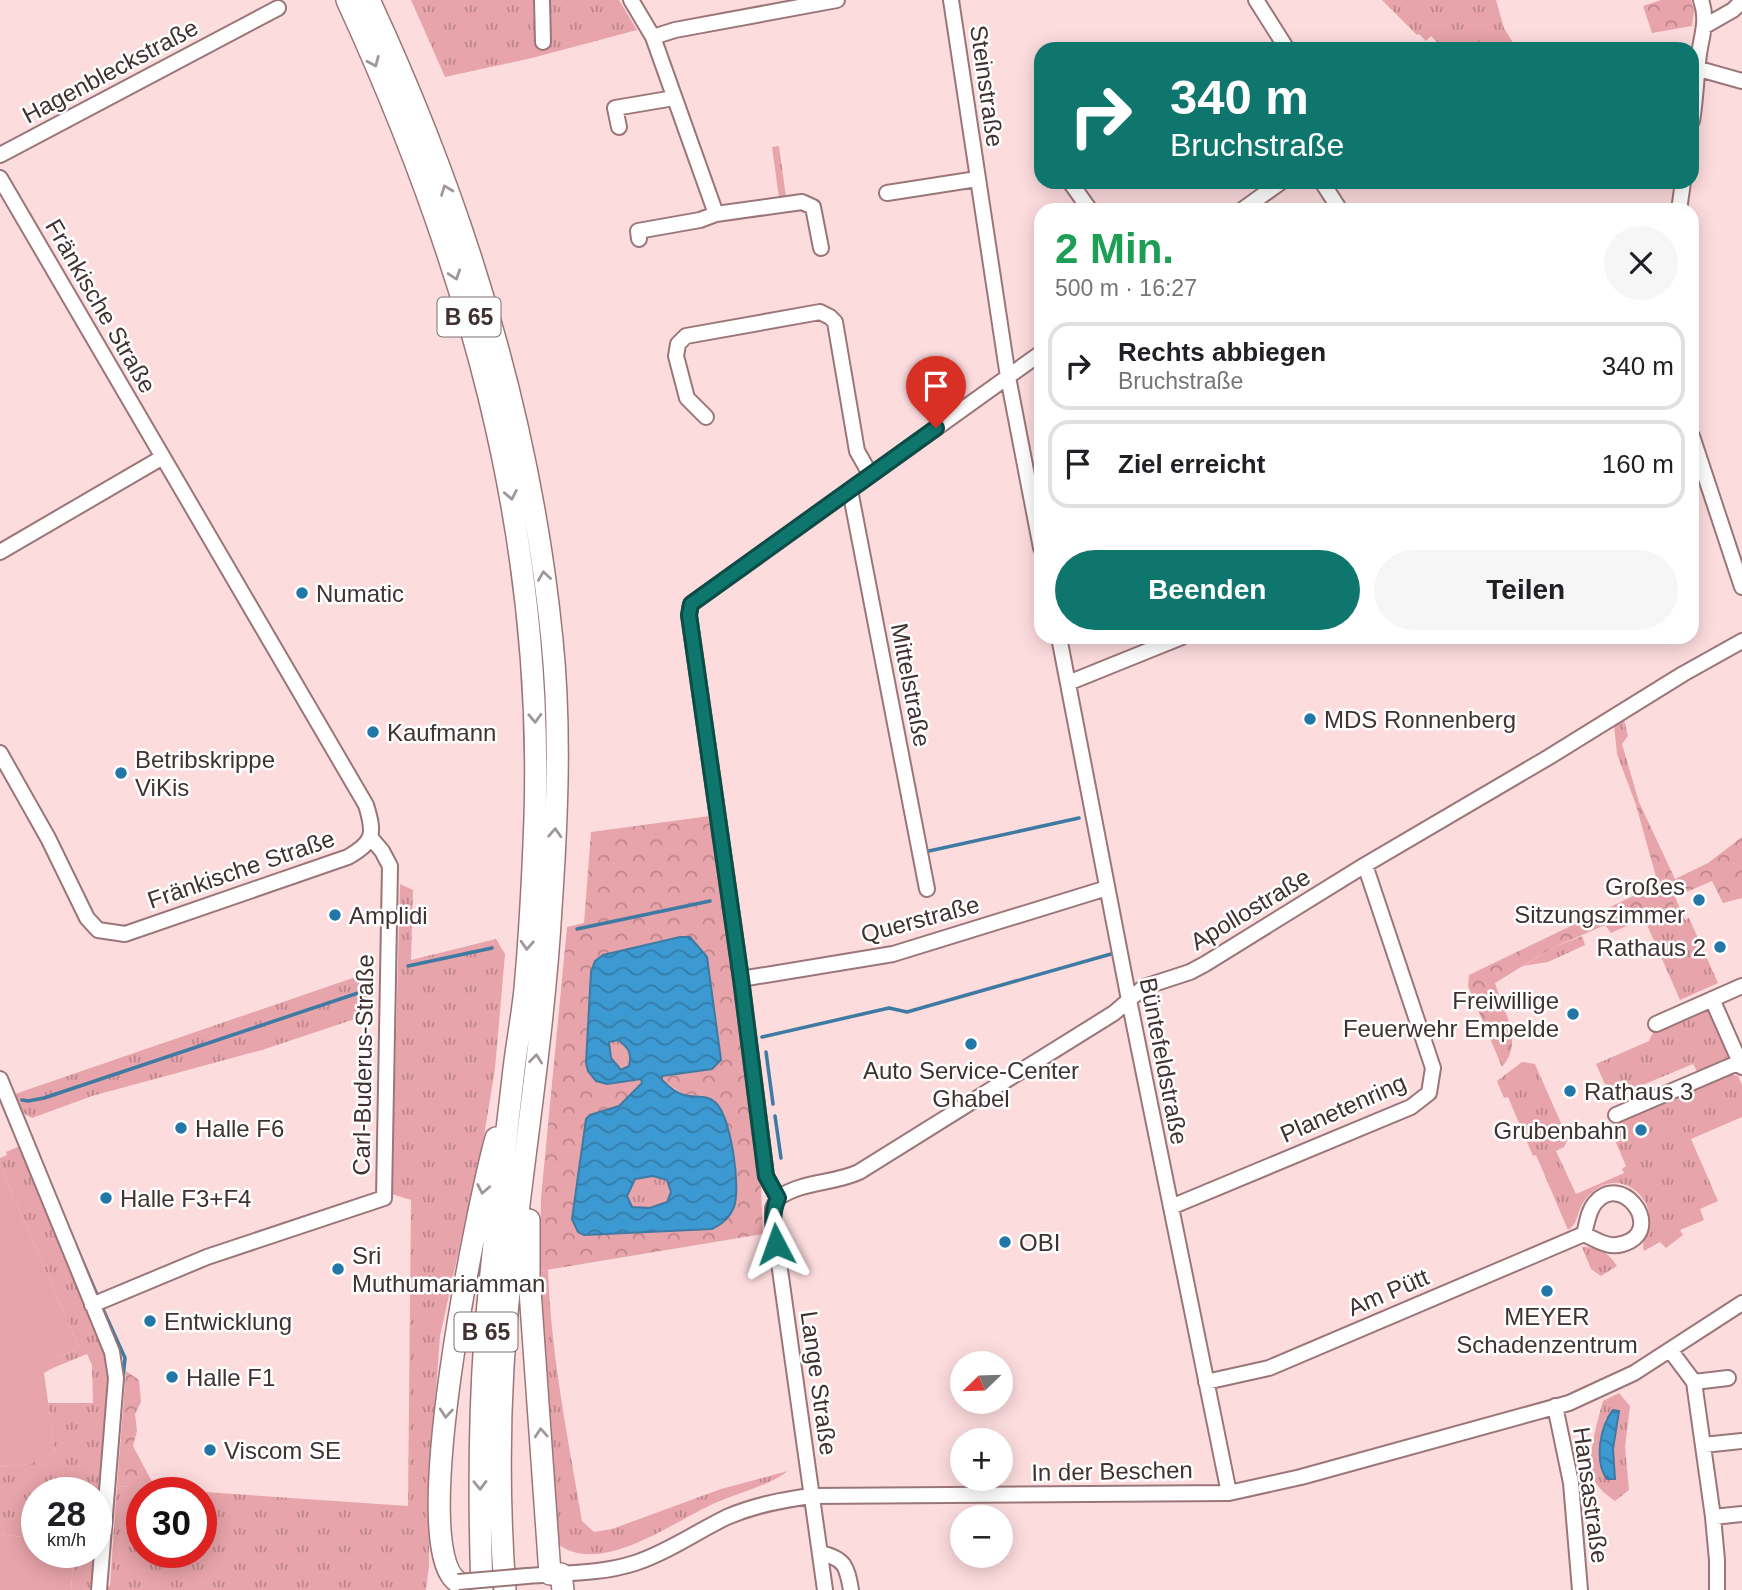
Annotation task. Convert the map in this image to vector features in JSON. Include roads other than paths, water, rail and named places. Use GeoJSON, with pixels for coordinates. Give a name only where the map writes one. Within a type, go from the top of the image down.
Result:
{"type":"FeatureCollection","features":[{"type":"Feature","properties":{"kind":"highway","name":"B 65"},"geometry":{"type":"LineString","coordinates":[[347,0],[392,103],[429,199],[469,317],[489,391],[518,531],[532,649],[535,820],[524,989],[485,1334],[480,1427],[482,1590]]}},
{"type":"Feature","properties":{"kind":"highway","name":"B 65"},"geometry":{"type":"LineString","coordinates":[[369,0],[410,95],[452,204],[488,312],[511,400],[537,529],[552,643],[557,773],[551,912],[505,1348],[499,1470],[505,1590]]}},
{"type":"Feature","properties":{"kind":"highway"},"geometry":{"type":"LineString","coordinates":[[453,1586],[442,1557],[440,1482],[450,1366],[485,1177],[513,1076]]}},
{"type":"Feature","properties":{"kind":"highway"},"geometry":{"type":"LineString","coordinates":[[530,1127],[529,1276],[558,1579]]}},
{"type":"Feature","properties":{"kind":"street"},"geometry":{"type":"LineString","coordinates":[[542,0],[543,43]]}},
{"type":"Feature","properties":{"kind":"street"},"geometry":{"type":"LineString","coordinates":[[631,0],[653,37],[716,214]]}},
{"type":"Feature","properties":{"kind":"street"},"geometry":{"type":"LineString","coordinates":[[653,37],[675,30],[837,0]]}},
{"type":"Feature","properties":{"kind":"street","name":"Steinstraße"},"geometry":{"type":"LineString","coordinates":[[951,0],[1008,377]]}},
{"type":"Feature","properties":{"kind":"street"},"geometry":{"type":"LineString","coordinates":[[1256,0],[1283,42]]}},
{"type":"Feature","properties":{"kind":"street"},"geometry":{"type":"LineString","coordinates":[[1699,51],[1705,26],[1705,12],[1701,0]]}},
{"type":"Feature","properties":{"kind":"street"},"geometry":{"type":"LineString","coordinates":[[1705,26],[1733,10],[1742,1]]}},
{"type":"Feature","properties":{"kind":"street","name":"Hagenbleckstraße"},"geometry":{"type":"LineString","coordinates":[[0,155],[278,8]]}},
{"type":"Feature","properties":{"kind":"street"},"geometry":{"type":"LineString","coordinates":[[1699,68],[1742,81]]}},
{"type":"Feature","properties":{"kind":"street"},"geometry":{"type":"LineString","coordinates":[[619,127],[615,108],[674,98]]}},
{"type":"Feature","properties":{"kind":"street","name":"Fränkische Straße"},"geometry":{"type":"LineString","coordinates":[[0,178],[366,806],[371,822],[371,838],[365,847],[348,857],[125,934],[110,933],[98,930],[87,918],[48,838],[0,753]]}},
{"type":"Feature","properties":{"kind":"street","name":"Steinstraße"},"geometry":{"type":"LineString","coordinates":[[887,193],[977,179]]}},
{"type":"Feature","properties":{"kind":"street"},"geometry":{"type":"LineString","coordinates":[[1252,203],[1271,189]]}},
{"type":"Feature","properties":{"kind":"street"},"geometry":{"type":"LineString","coordinates":[[639,239],[638,231],[700,220],[716,214],[802,202],[813,207],[821,247]]}},
{"type":"Feature","properties":{"kind":"street"},"geometry":{"type":"LineString","coordinates":[[706,417],[687,398],[676,356],[678,344],[686,336],[820,312],[835,322],[857,451],[870,474]]}},
{"type":"Feature","properties":{"kind":"street"},"geometry":{"type":"LineString","coordinates":[[850,490],[1034,358]]}},
{"type":"Feature","properties":{"kind":"street"},"geometry":{"type":"LineString","coordinates":[[1008,377],[1034,512]]}},
{"type":"Feature","properties":{"kind":"street"},"geometry":{"type":"LineString","coordinates":[[1699,456],[1742,587]]}},
{"type":"Feature","properties":{"kind":"street"},"geometry":{"type":"LineString","coordinates":[[0,552],[163,457]]}},
{"type":"Feature","properties":{"kind":"street","name":"Lange Straße"},"geometry":{"type":"LineString","coordinates":[[825,1590],[772,1220],[773,1208],[778,1198],[766,1176],[689,615],[691,604],[850,490]]}},
{"type":"Feature","properties":{"kind":"street","name":"Mittelstraße"},"geometry":{"type":"LineString","coordinates":[[850,490],[927,888]]}},
{"type":"Feature","properties":{"kind":"street","name":"Apollostraße"},"geometry":{"type":"LineString","coordinates":[[778,1198],[798,1187],[836,1181],[859,1172],[1114,1013],[1144,986],[1190,972],[1205,964],[1365,865],[1742,641]]}},
{"type":"Feature","properties":{"kind":"street","name":"Büntefeldstraße"},"geometry":{"type":"LineString","coordinates":[[1060,644],[1229,1493]]}},
{"type":"Feature","properties":{"kind":"street"},"geometry":{"type":"LineString","coordinates":[[1068,683],[1161,644]]}},
{"type":"Feature","properties":{"kind":"street","name":"Carl-Buderus-Straße"},"geometry":{"type":"LineString","coordinates":[[92,1305],[207,1257],[384,1198],[390,866],[371,838]]}},
{"type":"Feature","properties":{"kind":"street","name":"Planetenring"},"geometry":{"type":"LineString","coordinates":[[1171,1207],[1411,1107],[1429,1093],[1433,1068],[1365,865]]}},
{"type":"Feature","properties":{"kind":"street","name":"Querstraße"},"geometry":{"type":"LineString","coordinates":[[741,979],[893,954],[1107,888]]}},
{"type":"Feature","properties":{"kind":"street"},"geometry":{"type":"LineString","coordinates":[[1656,1024],[1742,986]]}},
{"type":"Feature","properties":{"kind":"street"},"geometry":{"type":"LineString","coordinates":[[1616,1115],[1741,1065],[1712,999]]}},
{"type":"Feature","properties":{"kind":"street"},"geometry":{"type":"LineString","coordinates":[[3,1086],[112,1352],[116,1378],[99,1590]]}},
{"type":"Feature","properties":{"kind":"street","name":"Am Pütt"},"geometry":{"type":"LineString","coordinates":[[1206,1382],[1269,1368],[1584,1234]]}},
{"type":"Feature","properties":{"kind":"street","name":"In der Beschen"},"geometry":{"type":"LineString","coordinates":[[453,1586],[527,1576],[558,1579],[634,1563],[674,1547],[749,1508],[811,1496],[1229,1493],[1301,1477],[1555,1406],[1615,1383],[1742,1303]]}},
{"type":"Feature","properties":{"kind":"street"},"geometry":{"type":"LineString","coordinates":[[1670,1350],[1694,1382],[1713,1517],[1717,1590]]}},
{"type":"Feature","properties":{"kind":"street"},"geometry":{"type":"LineString","coordinates":[[1694,1382],[1728,1378]]}},
{"type":"Feature","properties":{"kind":"street","name":"Hansastraße"},"geometry":{"type":"LineString","coordinates":[[1555,1406],[1571,1483],[1578,1538],[1580,1590]]}},
{"type":"Feature","properties":{"kind":"street"},"geometry":{"type":"LineString","coordinates":[[1703,1445],[1742,1441]]}},
{"type":"Feature","properties":{"kind":"street"},"geometry":{"type":"LineString","coordinates":[[1713,1517],[1742,1514]]}},
{"type":"Feature","properties":{"kind":"street"},"geometry":{"type":"LineString","coordinates":[[820,1553],[835,1556],[847,1568],[851,1590]]}},
{"type":"Feature","properties":{"kind":"water"},"geometry":{"type":"Polygon","coordinates":[[[690,937],[707,957],[721,1060],[712,1069],[662,1076],[662,1080],[681,1094],[712,1100],[726,1121],[733,1152],[736,1197],[728,1217],[712,1229],[584,1235],[578,1232],[572,1219],[586,1119],[590,1115],[619,1106],[642,1083],[641,1079],[607,1084],[596,1081],[588,1071],[586,1063],[591,972],[595,961],[603,955],[690,937]],[[618,1040],[609,1042],[611,1058],[621,1070],[629,1066],[630,1054],[618,1040]],[[653,1176],[635,1179],[627,1196],[632,1207],[650,1208],[667,1202],[671,1192],[667,1180],[653,1176]]]}},
{"type":"Feature","properties":{"kind":"water"},"geometry":{"type":"Polygon","coordinates":[[[1613,1410],[1619,1411],[1613,1449],[1615,1479],[1607,1479],[1601,1463],[1600,1444],[1608,1417],[1613,1410]]]}},
{"type":"Feature","properties":{"kind":"waterway"},"geometry":{"type":"LineString","coordinates":[[929,851],[1079,818]]}},
{"type":"Feature","properties":{"kind":"waterway"},"geometry":{"type":"LineString","coordinates":[[577,929],[710,901]]}},
{"type":"Feature","properties":{"kind":"waterway"},"geometry":{"type":"LineString","coordinates":[[408,966],[492,948]]}},
{"type":"Feature","properties":{"kind":"waterway"},"geometry":{"type":"LineString","coordinates":[[762,1037],[889,1008],[907,1012],[1111,954]]}},
{"type":"Feature","properties":{"kind":"waterway"},"geometry":{"type":"LineString","coordinates":[[22,1100],[44,1098],[364,991]]}},
{"type":"Feature","properties":{"kind":"waterway"},"geometry":{"type":"LineString","coordinates":[[766,1052],[773,1104]]}},
{"type":"Feature","properties":{"kind":"waterway"},"geometry":{"type":"LineString","coordinates":[[775,1116],[781,1158]]}},
{"type":"Feature","properties":{"kind":"waterway"},"geometry":{"type":"LineString","coordinates":[[67,1225],[98,1297]]}},
{"type":"Feature","properties":{"kind":"waterway"},"geometry":{"type":"LineString","coordinates":[[102,1307],[125,1358],[121,1398]]}},
{"type":"Feature","properties":{"kind":"place","name":"Numatic"},"geometry":{"type":"Point","coordinates":[302,593]}},
{"type":"Feature","properties":{"kind":"place","name":"MDS Ronnenberg"},"geometry":{"type":"Point","coordinates":[1310,719]}},
{"type":"Feature","properties":{"kind":"place","name":"Kaufmann"},"geometry":{"type":"Point","coordinates":[373,732]}},
{"type":"Feature","properties":{"kind":"place","name":"Betribskrippe ViKis"},"geometry":{"type":"Point","coordinates":[121,773]}},
{"type":"Feature","properties":{"kind":"place","name":"Großes Sitzungszimmer"},"geometry":{"type":"Point","coordinates":[1699,900]}},
{"type":"Feature","properties":{"kind":"place","name":"Amplidi"},"geometry":{"type":"Point","coordinates":[335,915]}},
{"type":"Feature","properties":{"kind":"place","name":"Rathaus 2"},"geometry":{"type":"Point","coordinates":[1720,947]}},
{"type":"Feature","properties":{"kind":"place","name":"Freiwillige Feuerwehr Empelde"},"geometry":{"type":"Point","coordinates":[1573,1014]}},
{"type":"Feature","properties":{"kind":"place","name":"Auto Service-Center Ghabel"},"geometry":{"type":"Point","coordinates":[971,1044]}},
{"type":"Feature","properties":{"kind":"place","name":"Rathaus 3"},"geometry":{"type":"Point","coordinates":[1570,1091]}},
{"type":"Feature","properties":{"kind":"place","name":"Halle F6"},"geometry":{"type":"Point","coordinates":[181,1128]}},
{"type":"Feature","properties":{"kind":"place","name":"Grubenbahn"},"geometry":{"type":"Point","coordinates":[1641,1130]}},
{"type":"Feature","properties":{"kind":"place","name":"Halle F3+F4"},"geometry":{"type":"Point","coordinates":[106,1198]}},
{"type":"Feature","properties":{"kind":"place","name":"OBI"},"geometry":{"type":"Point","coordinates":[1005,1242]}},
{"type":"Feature","properties":{"kind":"place","name":"Sri Muthumariamman"},"geometry":{"type":"Point","coordinates":[338,1269]}},
{"type":"Feature","properties":{"kind":"place","name":"MEYER Schadenzentrum"},"geometry":{"type":"Point","coordinates":[1547,1291]}},
{"type":"Feature","properties":{"kind":"place","name":"Entwicklung"},"geometry":{"type":"Point","coordinates":[150,1321]}},
{"type":"Feature","properties":{"kind":"place","name":"Halle F1"},"geometry":{"type":"Point","coordinates":[172,1377]}},
{"type":"Feature","properties":{"kind":"place","name":"Viscom SE"},"geometry":{"type":"Point","coordinates":[210,1450]}}]}
